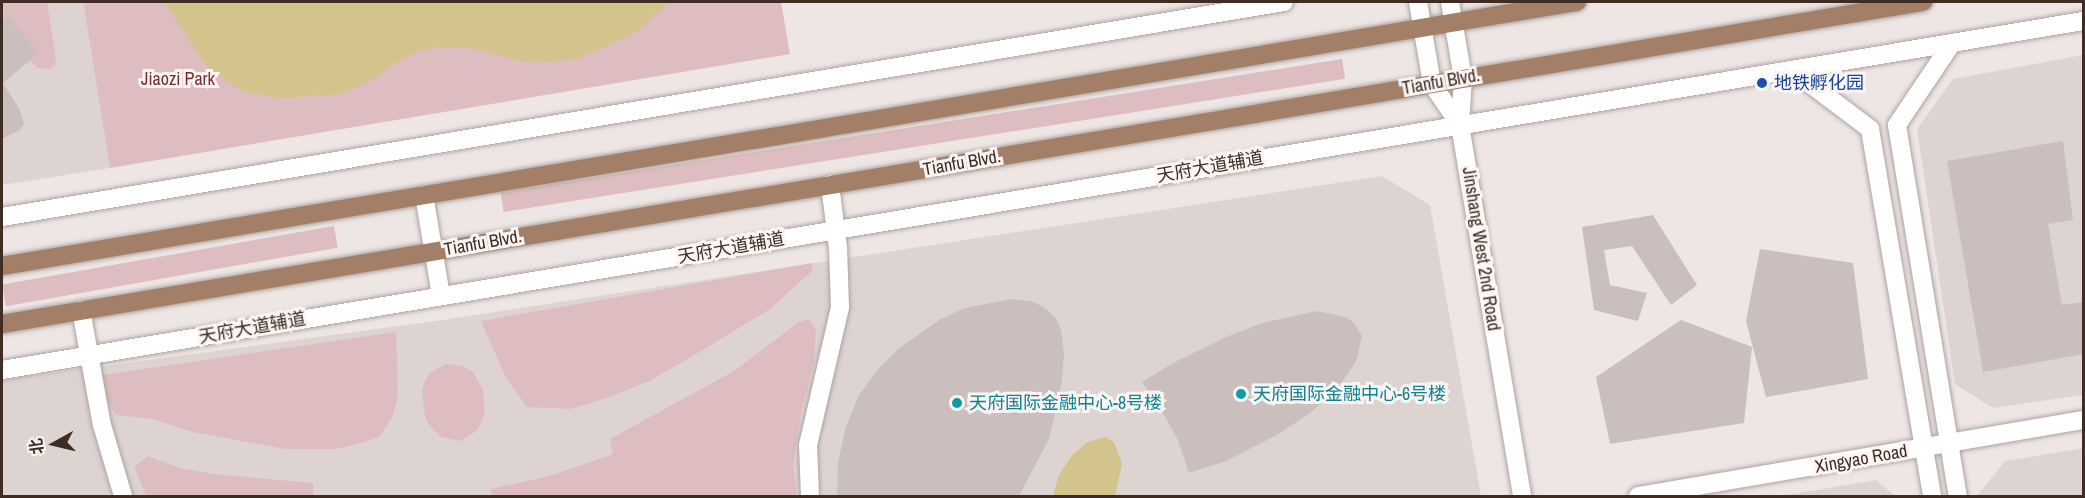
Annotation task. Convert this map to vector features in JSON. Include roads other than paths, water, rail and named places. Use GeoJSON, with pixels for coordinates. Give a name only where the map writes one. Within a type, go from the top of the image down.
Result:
{"type":"FeatureCollection","features":[{"type":"Feature","properties":{"kind":"main road"},"geometry":{"type":"LineString","coordinates":[[2,266],[1577,2]]}},
{"type":"Feature","properties":{"kind":"main road","name":"Tianfu Blvd."},"geometry":{"type":"LineString","coordinates":[[2,324],[1923,2]]}},
{"type":"Feature","properties":{"kind":"street"},"geometry":{"type":"LineString","coordinates":[[2,217],[1284,2]]}},
{"type":"Feature","properties":{"kind":"street"},"geometry":{"type":"LineString","coordinates":[[1418,2],[1432,84],[1460,125]]}},
{"type":"Feature","properties":{"kind":"street","name":"Jinshang West 2nd Road"},"geometry":{"type":"LineString","coordinates":[[1450,2],[1463,79],[1460,125],[1522,496]]}},
{"type":"Feature","properties":{"kind":"street","name":"天府大道辅道"},"geometry":{"type":"LineString","coordinates":[[2,370],[2084,21]]}},
{"type":"Feature","properties":{"kind":"street"},"geometry":{"type":"LineString","coordinates":[[1952,43],[1897,124],[1958,496]]}},
{"type":"Feature","properties":{"kind":"street"},"geometry":{"type":"LineString","coordinates":[[1792,70],[1870,129],[1932,496]]}},
{"type":"Feature","properties":{"kind":"street"},"geometry":{"type":"LineString","coordinates":[[810,496],[808,445],[840,307],[836,230],[830,185]]}},
{"type":"Feature","properties":{"kind":"street"},"geometry":{"type":"LineString","coordinates":[[424,195],[441,296]]}},
{"type":"Feature","properties":{"kind":"street"},"geometry":{"type":"LineString","coordinates":[[81,310],[102,425],[123,496]]}},
{"type":"Feature","properties":{"kind":"street","name":"Xingyao Road"},"geometry":{"type":"LineString","coordinates":[[1638,496],[2084,420]]}},
{"type":"Feature","properties":{"kind":"place","name":"地铁孵化园"},"geometry":{"type":"Point","coordinates":[1762,83]}},
{"type":"Feature","properties":{"kind":"place","name":"天府国际金融中心-6号楼"},"geometry":{"type":"Point","coordinates":[1241,394]}},
{"type":"Feature","properties":{"kind":"place","name":"天府国际金融中心-8号楼"},"geometry":{"type":"Point","coordinates":[957,403]}},
{"type":"Feature","properties":{"kind":"park label","name":"Jiaozi Park"},"geometry":{"type":"Point","coordinates":[178,79]}}]}
